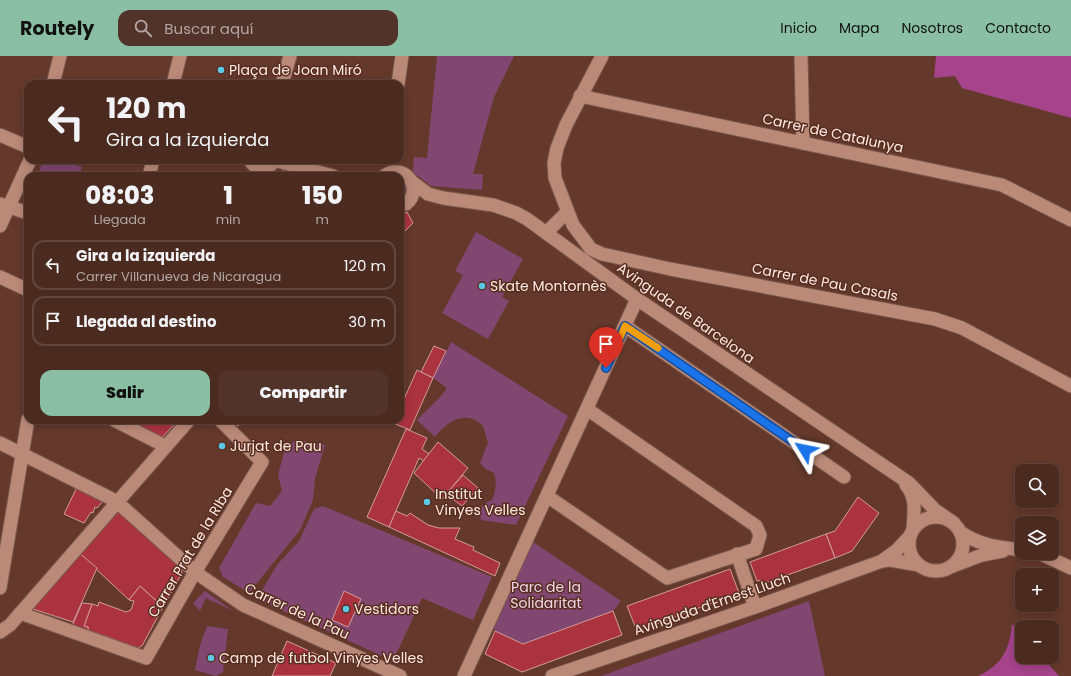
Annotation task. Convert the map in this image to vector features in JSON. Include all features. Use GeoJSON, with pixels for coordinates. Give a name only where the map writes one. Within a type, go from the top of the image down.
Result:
{"type":"FeatureCollection","features":[{"type":"Feature","properties":{"kind":"street"},"geometry":{"type":"LineString","coordinates":[[54,80],[60,56]]}},
{"type":"Feature","properties":{"kind":"street"},"geometry":{"type":"LineString","coordinates":[[174,80],[180,56]]}},
{"type":"Feature","properties":{"kind":"street"},"geometry":{"type":"LineString","coordinates":[[283,80],[290,56]]}},
{"type":"Feature","properties":{"kind":"street"},"geometry":{"type":"LineString","coordinates":[[399,80],[402,56]]}},
{"type":"Feature","properties":{"kind":"street","name":"Carrer de Pau Casals"},"geometry":{"type":"LineString","coordinates":[[602,56],[566,125],[557,148],[554,163],[555,178],[567,212],[576,230],[591,249],[602,254],[670,269],[947,322],[962,328],[1071,386]]}},
{"type":"Feature","properties":{"kind":"street"},"geometry":{"type":"LineString","coordinates":[[801,56],[803,143]]}},
{"type":"Feature","properties":{"kind":"street","name":"Carrer de Catalunya"},"geometry":{"type":"LineString","coordinates":[[580,96],[1002,185],[1071,220]]}},
{"type":"Feature","properties":{"kind":"street"},"geometry":{"type":"LineString","coordinates":[[0,135],[24,145]]}},
{"type":"Feature","properties":{"kind":"street"},"geometry":{"type":"LineString","coordinates":[[0,226],[5,206],[28,164]]}},
{"type":"Feature","properties":{"kind":"street"},"geometry":{"type":"LineString","coordinates":[[255,168],[268,168],[271,164]]}},
{"type":"Feature","properties":{"kind":"street"},"geometry":{"type":"LineString","coordinates":[[289,164],[318,172]]}},
{"type":"Feature","properties":{"kind":"street"},"geometry":{"type":"LineString","coordinates":[[388,169],[398,172]]}},
{"type":"Feature","properties":{"kind":"street"},"geometry":{"type":"LineString","coordinates":[[404,174],[428,194],[445,199]]}},
{"type":"Feature","properties":{"kind":"street"},"geometry":{"type":"LineString","coordinates":[[404,204],[413,194],[412,182]]}},
{"type":"Feature","properties":{"kind":"street"},"geometry":{"type":"LineString","coordinates":[[404,205],[419,200],[445,199]]}},
{"type":"Feature","properties":{"kind":"street","name":"Avinguda de Barcelona"},"geometry":{"type":"LineString","coordinates":[[445,199],[493,205],[516,213],[637,299],[901,479],[919,492],[934,510],[957,527]]}},
{"type":"Feature","properties":{"kind":"street"},"geometry":{"type":"LineString","coordinates":[[5,206],[24,212]]}},
{"type":"Feature","properties":{"kind":"street"},"geometry":{"type":"LineString","coordinates":[[546,233],[567,212]]}},
{"type":"Feature","properties":{"kind":"street"},"geometry":{"type":"LineString","coordinates":[[565,247],[576,230]]}},
{"type":"Feature","properties":{"kind":"street"},"geometry":{"type":"LineString","coordinates":[[0,277],[24,288]]}},
{"type":"Feature","properties":{"kind":"street"},"geometry":{"type":"LineString","coordinates":[[464,676],[637,299]]}},
{"type":"Feature","properties":{"kind":"street"},"geometry":{"type":"LineString","coordinates":[[625,326],[844,477]]}},
{"type":"Feature","properties":{"kind":"street"},"geometry":{"type":"LineString","coordinates":[[547,496],[667,578],[756,549],[760,535],[756,526],[587,409]]}},
{"type":"Feature","properties":{"kind":"street"},"geometry":{"type":"LineString","coordinates":[[0,588],[4,539],[23,454],[27,424]]}},
{"type":"Feature","properties":{"kind":"street"},"geometry":{"type":"LineString","coordinates":[[122,424],[164,446]]}},
{"type":"Feature","properties":{"kind":"street"},"geometry":{"type":"LineString","coordinates":[[0,632],[20,613],[164,446],[185,424]]}},
{"type":"Feature","properties":{"kind":"street","name":"Carrer Prat de la RIba"},"geometry":{"type":"LineString","coordinates":[[20,613],[146,658],[195,572],[262,462],[224,424]]}},
{"type":"Feature","properties":{"kind":"street","name":"Carrer de la Pau"},"geometry":{"type":"LineString","coordinates":[[0,443],[116,501],[195,572],[242,605],[400,676]]}},
{"type":"Feature","properties":{"kind":"street"},"geometry":{"type":"LineString","coordinates":[[901,479],[910,489],[914,502],[912,533],[909,548],[911,554],[919,565]]}},
{"type":"Feature","properties":{"kind":"street"},"geometry":{"type":"LineString","coordinates":[[882,561],[897,550],[919,524],[930,517],[939,517],[957,527],[973,540],[984,545],[1015,549]]}},
{"type":"Feature","properties":{"kind":"street"},"geometry":{"type":"LineString","coordinates":[[953,566],[962,555],[964,546],[957,527]]}},
{"type":"Feature","properties":{"kind":"street"},"geometry":{"type":"LineString","coordinates":[[882,561],[890,560],[919,565],[929,571],[940,571],[982,555],[1015,549]]}},
{"type":"Feature","properties":{"kind":"street"},"geometry":{"type":"LineString","coordinates":[[737,554],[755,607]]}},
{"type":"Feature","properties":{"kind":"street"},"geometry":{"type":"LineString","coordinates":[[1054,560],[1071,568]]}},
{"type":"Feature","properties":{"kind":"street","name":"Avinguda d'Ernest Lluch"},"geometry":{"type":"LineString","coordinates":[[552,676],[755,607],[882,561]]}},
{"type":"Feature","properties":{"kind":"green space"},"geometry":{"type":"Polygon","coordinates":[[[437,56],[514,56],[494,97],[473,174],[483,174],[482,190],[431,186],[413,172],[414,157],[427,158],[437,56]]]}},
{"type":"Feature","properties":{"kind":"green space"},"geometry":{"type":"Polygon","coordinates":[[[42,164],[72,164],[82,167],[80,172],[39,172],[42,164]]]}},
{"type":"Feature","properties":{"kind":"green space"},"geometry":{"type":"Polygon","coordinates":[[[404,184],[406,187],[406,192],[404,195],[404,184]]]}},
{"type":"Feature","properties":{"kind":"green space","name":"Skate Montornès"},"geometry":{"type":"Polygon","coordinates":[[[476,232],[523,259],[502,297],[509,301],[488,339],[442,313],[463,275],[455,271],[476,232]]]}},
{"type":"Feature","properties":{"kind":"green space"},"geometry":{"type":"Polygon","coordinates":[[[451,342],[568,416],[516,525],[481,520],[479,510],[485,503],[492,500],[496,483],[494,473],[486,469],[480,463],[488,443],[483,426],[470,418],[457,419],[445,426],[435,437],[417,420],[447,388],[433,378],[451,342]]]}},
{"type":"Feature","properties":{"kind":"green space"},"geometry":{"type":"Polygon","coordinates":[[[299,440],[325,445],[315,478],[313,500],[300,530],[249,593],[223,577],[219,568],[256,503],[270,506],[282,491],[278,475],[286,445],[299,440]]]}},
{"type":"Feature","properties":{"kind":"green space"},"geometry":{"type":"Polygon","coordinates":[[[323,506],[492,577],[473,620],[422,598],[393,661],[257,599],[277,565],[299,541],[314,509],[323,506]]]}},
{"type":"Feature","properties":{"kind":"green space","name":"Parc de la Solidaritat"},"geometry":{"type":"Polygon","coordinates":[[[530,540],[621,601],[613,611],[523,644],[495,631],[492,622],[530,540]]]}},
{"type":"Feature","properties":{"kind":"green space"},"geometry":{"type":"Polygon","coordinates":[[[205,591],[233,611],[206,598],[200,611],[193,603],[205,591]]]}},
{"type":"Feature","properties":{"kind":"green space"},"geometry":{"type":"Polygon","coordinates":[[[809,601],[825,676],[601,676],[809,601]]]}},
{"type":"Feature","properties":{"kind":"green space","name":"Camp de futbol Vinyes Velles"},"geometry":{"type":"Polygon","coordinates":[[[207,626],[228,629],[223,672],[216,676],[195,670],[200,645],[207,626]]]}},
{"type":"Feature","properties":{"kind":"shaded area"},"geometry":{"type":"Polygon","coordinates":[[[936,56],[1071,56],[1071,118],[962,88],[955,76],[934,78],[936,56]]]}},
{"type":"Feature","properties":{"kind":"shaded area"},"geometry":{"type":"Polygon","coordinates":[[[1012,624],[1015,627],[1015,664],[1048,664],[1059,676],[978,676],[999,661],[1007,649],[1012,624]]]}},
{"type":"Feature","properties":{"kind":"building"},"geometry":{"type":"Polygon","coordinates":[[[283,169],[296,172],[283,172],[283,169]]]}},
{"type":"Feature","properties":{"kind":"building"},"geometry":{"type":"Polygon","coordinates":[[[407,212],[413,223],[404,232],[404,213],[407,212]]]}},
{"type":"Feature","properties":{"kind":"building"},"geometry":{"type":"Polygon","coordinates":[[[434,346],[446,351],[433,378],[421,372],[434,346]]]}},
{"type":"Feature","properties":{"kind":"building"},"geometry":{"type":"Polygon","coordinates":[[[417,370],[433,378],[410,430],[395,424],[404,424],[404,399],[417,370]]]}},
{"type":"Feature","properties":{"kind":"building"},"geometry":{"type":"Polygon","coordinates":[[[132,424],[140,424],[138,427],[132,424]]]}},
{"type":"Feature","properties":{"kind":"building"},"geometry":{"type":"Polygon","coordinates":[[[140,424],[174,424],[161,439],[138,427],[140,424]]]}},
{"type":"Feature","properties":{"kind":"building"},"geometry":{"type":"Polygon","coordinates":[[[406,429],[427,438],[422,449],[429,454],[424,461],[419,458],[389,527],[367,517],[406,429]]]}},
{"type":"Feature","properties":{"kind":"building"},"geometry":{"type":"Polygon","coordinates":[[[438,442],[468,468],[442,499],[414,473],[438,442]]]}},
{"type":"Feature","properties":{"kind":"building"},"geometry":{"type":"Polygon","coordinates":[[[463,475],[478,488],[462,506],[446,494],[463,475]]]}},
{"type":"Feature","properties":{"kind":"building"},"geometry":{"type":"Polygon","coordinates":[[[79,483],[103,501],[97,508],[95,507],[93,513],[91,512],[84,523],[64,514],[79,483]]]}},
{"type":"Feature","properties":{"kind":"building"},"geometry":{"type":"Polygon","coordinates":[[[858,497],[879,513],[852,551],[835,558],[826,534],[835,531],[858,497]]]}},
{"type":"Feature","properties":{"kind":"building"},"geometry":{"type":"Polygon","coordinates":[[[396,511],[407,516],[410,513],[428,525],[439,528],[460,528],[455,539],[474,547],[473,550],[500,563],[495,576],[389,527],[396,511]]]}},
{"type":"Feature","properties":{"kind":"building"},"geometry":{"type":"Polygon","coordinates":[[[113,512],[118,512],[181,566],[182,573],[163,607],[140,586],[129,600],[77,551],[113,512]]]}},
{"type":"Feature","properties":{"kind":"building"},"geometry":{"type":"Polygon","coordinates":[[[826,534],[835,558],[762,584],[761,580],[757,581],[750,562],[826,534]]]}},
{"type":"Feature","properties":{"kind":"building"},"geometry":{"type":"Polygon","coordinates":[[[77,551],[97,568],[73,622],[30,608],[77,551]]]}},
{"type":"Feature","properties":{"kind":"building"},"geometry":{"type":"Polygon","coordinates":[[[730,569],[739,593],[637,631],[627,606],[730,569]]]}},
{"type":"Feature","properties":{"kind":"building"},"geometry":{"type":"Polygon","coordinates":[[[140,586],[163,607],[142,646],[138,648],[88,630],[88,627],[84,626],[92,604],[98,606],[99,602],[126,612],[131,610],[134,601],[129,600],[140,586]]]}},
{"type":"Feature","properties":{"kind":"building","name":"Vestidors"},"geometry":{"type":"Polygon","coordinates":[[[344,591],[361,599],[348,627],[332,620],[344,591]]]}},
{"type":"Feature","properties":{"kind":"building"},"geometry":{"type":"Polygon","coordinates":[[[82,603],[92,604],[84,626],[88,627],[88,630],[72,626],[82,603]]]}},
{"type":"Feature","properties":{"kind":"building"},"geometry":{"type":"Polygon","coordinates":[[[613,611],[622,635],[522,672],[485,654],[495,631],[523,644],[613,611]]]}},
{"type":"Feature","properties":{"kind":"building"},"geometry":{"type":"Polygon","coordinates":[[[287,641],[336,663],[330,676],[272,676],[287,641]]]}},
{"type":"Feature","properties":{"kind":"slow traffic"},"geometry":{"type":"LineString","coordinates":[[620,338],[625,326],[658,348]]}},
{"type":"Feature","properties":{"kind":"place","name":"Plaça de Joan Miró"},"geometry":{"type":"Point","coordinates":[221,70]}},
{"type":"Feature","properties":{"kind":"place","name":"Skate Montornès"},"geometry":{"type":"Point","coordinates":[482,286]}},
{"type":"Feature","properties":{"kind":"place","name":"Jurjat de Pau"},"geometry":{"type":"Point","coordinates":[222,446]}},
{"type":"Feature","properties":{"kind":"place","name":"Institut Vinyes Velles"},"geometry":{"type":"Point","coordinates":[427,502]}},
{"type":"Feature","properties":{"kind":"place","name":"Vestidors"},"geometry":{"type":"Point","coordinates":[346,609]}},
{"type":"Feature","properties":{"kind":"place","name":"Camp de futbol Vinyes Velles"},"geometry":{"type":"Point","coordinates":[211,658]}},
{"type":"Feature","properties":{"kind":"route"},"geometry":{"type":"LineString","coordinates":[[606,368],[625,326],[805,450]]}}]}
